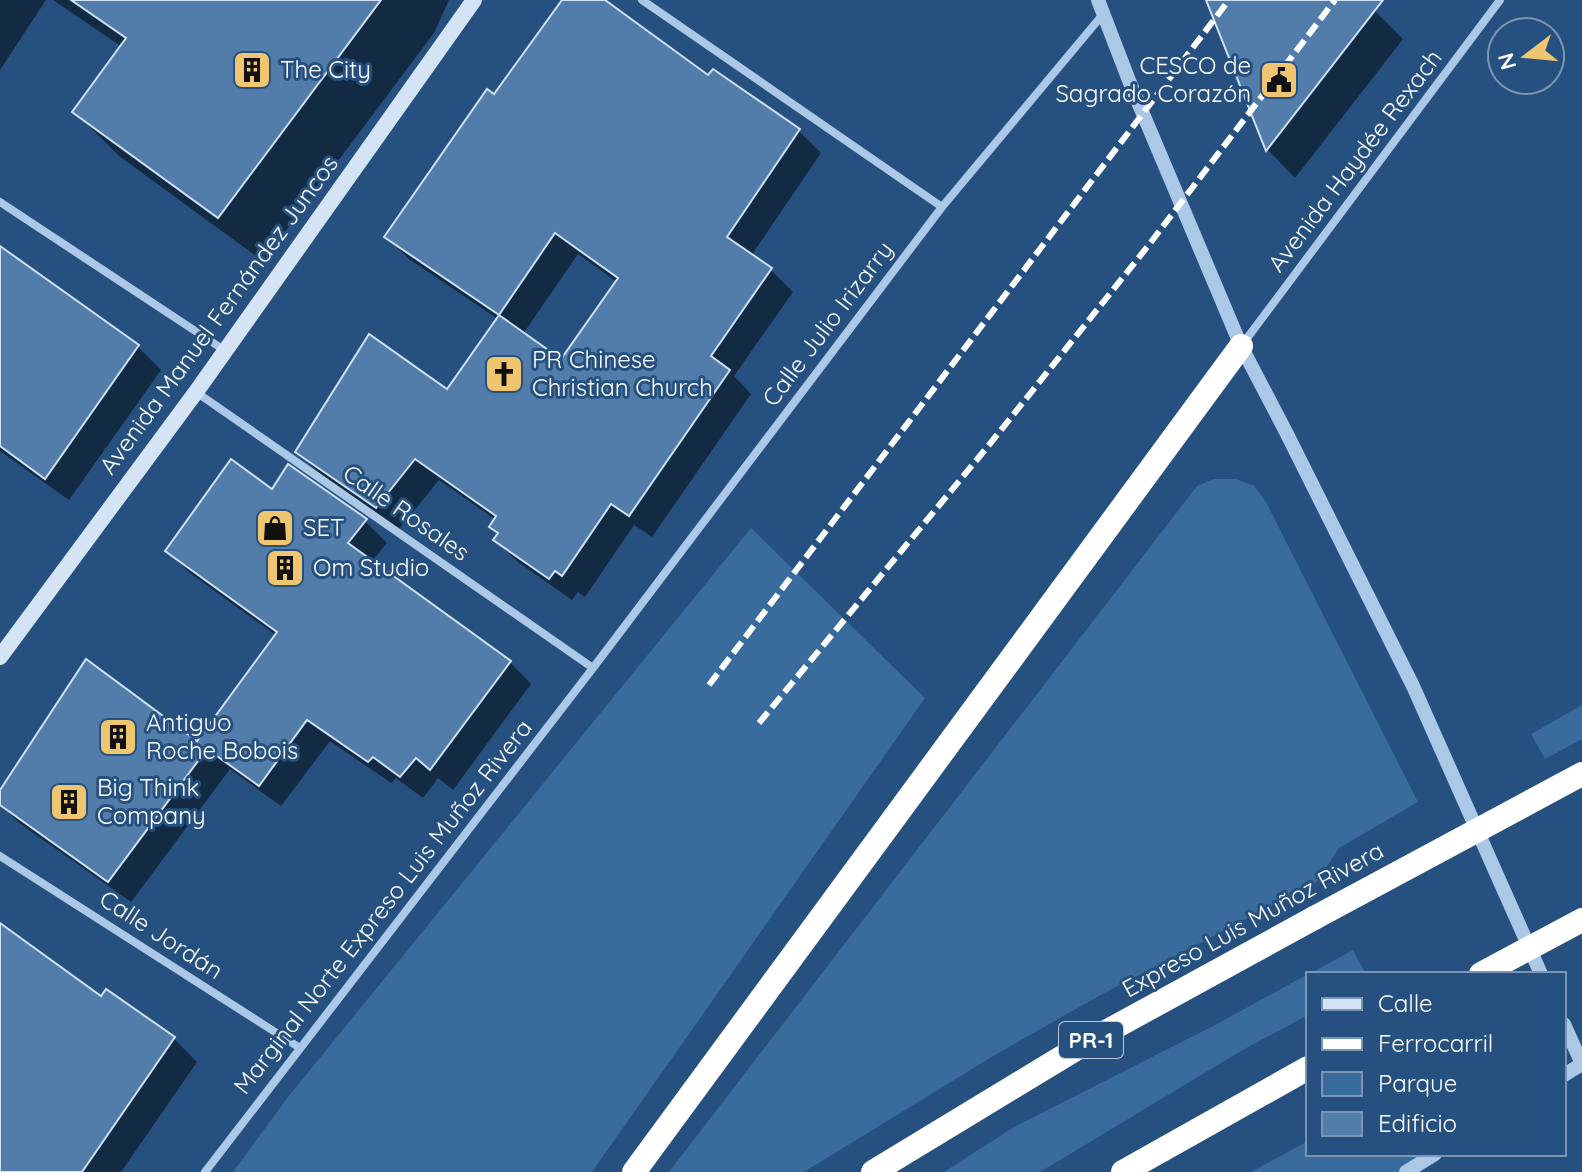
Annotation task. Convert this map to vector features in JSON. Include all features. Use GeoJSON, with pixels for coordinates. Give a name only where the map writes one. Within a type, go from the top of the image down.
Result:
{"type":"FeatureCollection","features":[{"type":"Feature","properties":{"kind":"highway"},"geometry":{"type":"LineString","coordinates":[[634,1172],[1241,346]]}},
{"type":"Feature","properties":{"kind":"highway","name":"Expreso Luis Muñoz Rivera"},"geometry":{"type":"LineString","coordinates":[[873,1172],[1084,1044],[1582,774]]}},
{"type":"Feature","properties":{"kind":"highway"},"geometry":{"type":"LineString","coordinates":[[1485,972],[1582,920]]}},
{"type":"Feature","properties":{"kind":"highway"},"geometry":{"type":"LineString","coordinates":[[1123,1172],[1306,1069]]}},
{"type":"Feature","properties":{"kind":"main road","name":"Avenida Manuel Fernández Juncos"},"geometry":{"type":"LineString","coordinates":[[0,657],[196,392],[474,0]]}},
{"type":"Feature","properties":{"kind":"street"},"geometry":{"type":"LineString","coordinates":[[642,0],[942,207]]}},
{"type":"Feature","properties":{"kind":"street","name":"Avenida Haydée Rexach"},"geometry":{"type":"LineString","coordinates":[[1241,346],[1500,0]]}},
{"type":"Feature","properties":{"kind":"street"},"geometry":{"type":"LineString","coordinates":[[1101,6],[1130,83],[1241,346],[1413,686],[1540,972]]}},
{"type":"Feature","properties":{"kind":"street","name":"Calle Julio Irizarry"},"geometry":{"type":"LineString","coordinates":[[593,668],[942,207],[1101,6]]}},
{"type":"Feature","properties":{"kind":"street"},"geometry":{"type":"LineString","coordinates":[[0,202],[224,350]]}},
{"type":"Feature","properties":{"kind":"street","name":"Calle Rosales"},"geometry":{"type":"LineString","coordinates":[[196,392],[593,668]]}},
{"type":"Feature","properties":{"kind":"street","name":"Marginal Norte Expreso Luis Muñoz Rivera"},"geometry":{"type":"LineString","coordinates":[[205,1172],[593,668]]}},
{"type":"Feature","properties":{"kind":"street","name":"Calle Jordán"},"geometry":{"type":"LineString","coordinates":[[0,856],[300,1048]]}},
{"type":"Feature","properties":{"kind":"street"},"geometry":{"type":"LineString","coordinates":[[1566,1028],[1582,1064]]}},
{"type":"Feature","properties":{"kind":"street"},"geometry":{"type":"LineString","coordinates":[[1406,1172],[1432,1156]]}},
{"type":"Feature","properties":{"kind":"green space"},"geometry":{"type":"Polygon","coordinates":[[[1214,479],[1236,479],[1254,486],[1266,502],[1418,802],[1339,848],[1317,882],[1097,997],[995,1055],[804,1172],[669,1172],[1197,486],[1214,479]]]}},
{"type":"Feature","properties":{"kind":"green space"},"geometry":{"type":"Polygon","coordinates":[[[751,528],[925,698],[592,1172],[233,1172],[288,1097],[751,528]]]}},
{"type":"Feature","properties":{"kind":"green space"},"geometry":{"type":"Polygon","coordinates":[[[1582,705],[1582,739],[1545,759],[1531,734],[1582,705]]]}},
{"type":"Feature","properties":{"kind":"green space"},"geometry":{"type":"Polygon","coordinates":[[[1353,950],[1365,972],[1313,972],[1353,950]]]}},
{"type":"Feature","properties":{"kind":"green space"},"geometry":{"type":"Polygon","coordinates":[[[1306,975],[1306,1016],[1241,1051],[1040,1172],[944,1172],[1014,1127],[1306,975]]]}},
{"type":"Feature","properties":{"kind":"green space"},"geometry":{"type":"Polygon","coordinates":[[[1306,1142],[1306,1156],[1425,1156],[1397,1172],[1251,1172],[1306,1142]]]}},
{"type":"Feature","properties":{"kind":"building"},"geometry":{"type":"Polygon","coordinates":[[[71,0],[381,0],[218,218],[72,112],[126,38],[71,0]]]}},
{"type":"Feature","properties":{"kind":"building"},"geometry":{"type":"Polygon","coordinates":[[[562,0],[605,0],[708,75],[713,69],[800,129],[727,237],[772,268],[711,356],[730,370],[629,516],[611,504],[562,576],[555,571],[549,579],[493,540],[498,533],[489,527],[496,516],[415,459],[376,508],[295,452],[369,334],[447,389],[499,315],[384,237],[487,89],[494,94],[562,0]],[[555,233],[499,315],[561,359],[618,278],[555,233]]]}},
{"type":"Feature","properties":{"kind":"building","name":"CESCO de Sagrado Corazón"},"geometry":{"type":"Polygon","coordinates":[[[1206,0],[1383,0],[1266,151],[1206,0]]]}},
{"type":"Feature","properties":{"kind":"building"},"geometry":{"type":"Polygon","coordinates":[[[0,246],[139,345],[45,479],[0,446],[0,246]]]}},
{"type":"Feature","properties":{"kind":"building"},"geometry":{"type":"Polygon","coordinates":[[[231,459],[272,489],[288,464],[367,519],[348,543],[511,661],[430,770],[416,758],[400,777],[373,757],[368,762],[307,720],[259,786],[207,749],[108,882],[0,805],[0,790],[86,659],[197,741],[277,632],[165,551],[231,459]]]}},
{"type":"Feature","properties":{"kind":"building"},"geometry":{"type":"Polygon","coordinates":[[[0,923],[101,996],[106,989],[175,1037],[82,1172],[0,1172],[0,923]]]}},
{"type":"Feature","properties":{"kind":"railway"},"geometry":{"type":"LineString","coordinates":[[709,685],[1229,0]]}},
{"type":"Feature","properties":{"kind":"railway"},"geometry":{"type":"LineString","coordinates":[[759,723],[989,445],[1148,246],[1335,0]]}},
{"type":"Feature","properties":{"kind":"place","name":"The City"},"geometry":{"type":"Point","coordinates":[252,70]}},
{"type":"Feature","properties":{"kind":"place","name":"CESCO de Sagrado Corazón"},"geometry":{"type":"Point","coordinates":[1279,80]}},
{"type":"Feature","properties":{"kind":"place","name":"PR Chinese Christian Church"},"geometry":{"type":"Point","coordinates":[504,374]}},
{"type":"Feature","properties":{"kind":"place","name":"SET"},"geometry":{"type":"Point","coordinates":[275,528]}},
{"type":"Feature","properties":{"kind":"place","name":"Om Studio"},"geometry":{"type":"Point","coordinates":[285,568]}},
{"type":"Feature","properties":{"kind":"place","name":"Antiguo Roche Bobois"},"geometry":{"type":"Point","coordinates":[118,737]}},
{"type":"Feature","properties":{"kind":"place","name":"Big Think Company"},"geometry":{"type":"Point","coordinates":[69,802]}}]}
